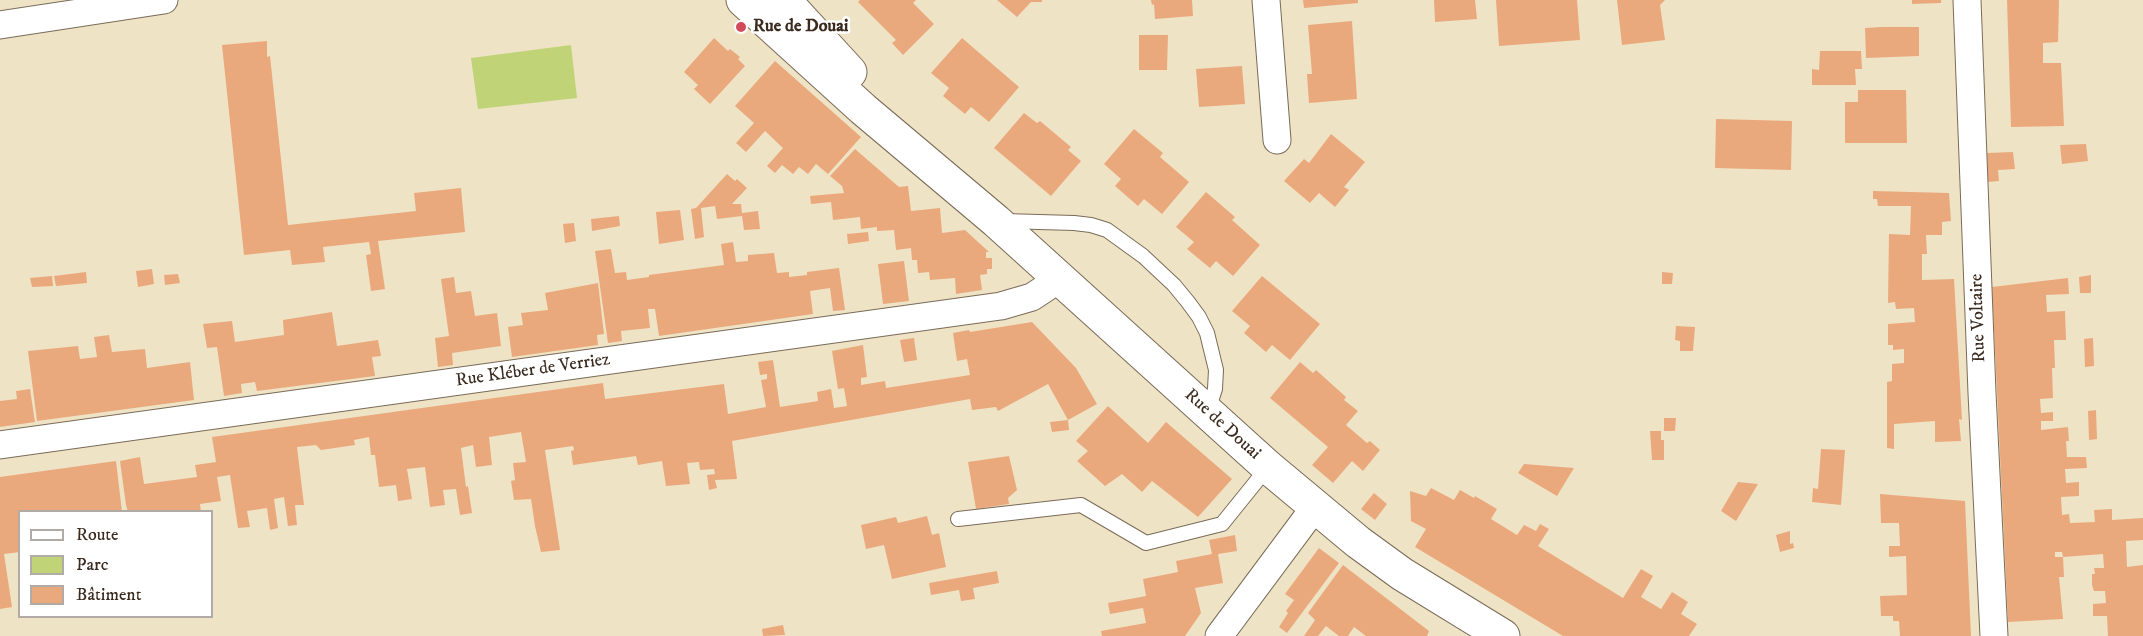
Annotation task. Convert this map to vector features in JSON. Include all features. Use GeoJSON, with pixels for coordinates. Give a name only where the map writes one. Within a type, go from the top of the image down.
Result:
{"type":"FeatureCollection","features":[{"type":"Feature","properties":{"kind":"street"},"geometry":{"type":"LineString","coordinates":[[0,21],[164,0]]}},
{"type":"Feature","properties":{"kind":"street","name":"Rue de Douai"},"geometry":{"type":"LineString","coordinates":[[743,0],[863,109],[996,221],[1315,507],[1378,558],[1503,636]]}},
{"type":"Feature","properties":{"kind":"street","name":"Rue de Douai"},"geometry":{"type":"LineString","coordinates":[[784,0],[960,190]]}},
{"type":"Feature","properties":{"kind":"street"},"geometry":{"type":"LineString","coordinates":[[1266,0],[1277,140]]}},
{"type":"Feature","properties":{"kind":"street","name":"Rue Voltaire"},"geometry":{"type":"LineString","coordinates":[[1967,0],[1994,636]]}},
{"type":"Feature","properties":{"kind":"street","name":"Rue Kléber de Verriez"},"geometry":{"type":"LineString","coordinates":[[0,445],[1001,306],[1032,297],[1059,279]]}},
{"type":"Feature","properties":{"kind":"street"},"geometry":{"type":"LineString","coordinates":[[1219,636],[1315,507]]}},
{"type":"Feature","properties":{"kind":"lane"},"geometry":{"type":"LineString","coordinates":[[996,221],[1091,225],[1107,230],[1143,256],[1174,285],[1199,316],[1207,333],[1216,370],[1215,389],[1208,413]]}},
{"type":"Feature","properties":{"kind":"lane"},"geometry":{"type":"LineString","coordinates":[[958,519],[1081,505],[1146,543],[1222,524],[1268,467]]}},
{"type":"Feature","properties":{"kind":"green space"},"geometry":{"type":"Polygon","coordinates":[[[571,45],[577,98],[478,109],[471,58],[571,45]]]}},
{"type":"Feature","properties":{"kind":"building"},"geometry":{"type":"Polygon","coordinates":[[[860,0],[916,0],[913,3],[934,24],[903,55],[892,43],[896,40],[858,2],[860,0]]]}},
{"type":"Feature","properties":{"kind":"building"},"geometry":{"type":"Polygon","coordinates":[[[997,0],[1042,0],[1042,2],[1031,2],[1017,17],[997,0]]]}},
{"type":"Feature","properties":{"kind":"building"},"geometry":{"type":"Polygon","coordinates":[[[1151,0],[1192,0],[1193,16],[1155,19],[1154,4],[1152,5],[1151,0]]]}},
{"type":"Feature","properties":{"kind":"building"},"geometry":{"type":"Polygon","coordinates":[[[1303,0],[1358,0],[1358,3],[1304,8],[1303,0]]]}},
{"type":"Feature","properties":{"kind":"building"},"geometry":{"type":"Polygon","coordinates":[[[1434,0],[1475,0],[1477,19],[1435,22],[1434,0]]]}},
{"type":"Feature","properties":{"kind":"building"},"geometry":{"type":"Polygon","coordinates":[[[1496,0],[1577,0],[1580,40],[1499,46],[1496,0]]]}},
{"type":"Feature","properties":{"kind":"building"},"geometry":{"type":"Polygon","coordinates":[[[1617,0],[1665,0],[1660,5],[1665,40],[1622,45],[1617,0]]]}},
{"type":"Feature","properties":{"kind":"building"},"geometry":{"type":"Polygon","coordinates":[[[1912,0],[1941,0],[1941,3],[1912,4],[1912,0]]]}},
{"type":"Feature","properties":{"kind":"building"},"geometry":{"type":"Polygon","coordinates":[[[2007,0],[2059,0],[2058,42],[2043,43],[2043,63],[2061,63],[2064,126],[2011,127],[2007,0]]]}},
{"type":"Feature","properties":{"kind":"building"},"geometry":{"type":"Polygon","coordinates":[[[1352,21],[1357,99],[1309,103],[1307,74],[1312,74],[1308,25],[1352,21]]]}},
{"type":"Feature","properties":{"kind":"building"},"geometry":{"type":"Polygon","coordinates":[[[1919,27],[1919,56],[1866,58],[1865,28],[1919,27]]]}},
{"type":"Feature","properties":{"kind":"building"},"geometry":{"type":"Polygon","coordinates":[[[1139,35],[1168,35],[1167,70],[1139,70],[1139,35]]]}},
{"type":"Feature","properties":{"kind":"building"},"geometry":{"type":"Polygon","coordinates":[[[714,38],[728,51],[730,49],[740,57],[738,59],[745,66],[710,104],[694,89],[698,85],[684,72],[714,38]]]}},
{"type":"Feature","properties":{"kind":"building"},"geometry":{"type":"Polygon","coordinates":[[[962,38],[1019,87],[989,122],[971,107],[965,114],[943,96],[949,88],[931,73],[962,38]]]}},
{"type":"Feature","properties":{"kind":"building"},"geometry":{"type":"Polygon","coordinates":[[[267,41],[267,57],[270,56],[288,225],[416,211],[414,193],[461,188],[465,232],[378,241],[385,289],[371,291],[366,255],[371,254],[369,242],[323,247],[325,262],[292,265],[290,250],[244,255],[222,45],[267,41]]]}},
{"type":"Feature","properties":{"kind":"building"},"geometry":{"type":"Polygon","coordinates":[[[1820,51],[1861,51],[1862,69],[1855,69],[1856,85],[1812,85],[1812,69],[1819,70],[1820,51]]]}},
{"type":"Feature","properties":{"kind":"building"},"geometry":{"type":"Polygon","coordinates":[[[775,61],[861,137],[828,174],[816,164],[808,174],[799,167],[793,174],[782,165],[775,173],[767,166],[783,148],[765,131],[746,152],[736,143],[754,123],[735,106],[775,61]]]}},
{"type":"Feature","properties":{"kind":"building"},"geometry":{"type":"Polygon","coordinates":[[[1242,66],[1245,104],[1199,107],[1196,69],[1242,66]]]}},
{"type":"Feature","properties":{"kind":"building"},"geometry":{"type":"Polygon","coordinates":[[[1858,90],[1906,90],[1907,143],[1845,143],[1845,102],[1858,102],[1858,90]]]}},
{"type":"Feature","properties":{"kind":"building"},"geometry":{"type":"Polygon","coordinates":[[[1024,113],[1037,123],[1040,121],[1071,147],[1068,150],[1081,161],[1051,196],[994,148],[1024,113]]]}},
{"type":"Feature","properties":{"kind":"building"},"geometry":{"type":"Polygon","coordinates":[[[1716,119],[1792,121],[1791,170],[1715,168],[1716,119]]]}},
{"type":"Feature","properties":{"kind":"building"},"geometry":{"type":"Polygon","coordinates":[[[1134,129],[1163,153],[1160,157],[1189,182],[1162,214],[1144,199],[1138,206],[1115,186],[1121,179],[1104,164],[1134,129]]]}},
{"type":"Feature","properties":{"kind":"building"},"geometry":{"type":"Polygon","coordinates":[[[1331,134],[1365,162],[1344,187],[1349,190],[1335,207],[1319,193],[1310,203],[1284,181],[1304,159],[1309,163],[1331,134]]]}},
{"type":"Feature","properties":{"kind":"building"},"geometry":{"type":"Polygon","coordinates":[[[2086,144],[2088,161],[2062,164],[2060,145],[2086,144]]]}},
{"type":"Feature","properties":{"kind":"building"},"geometry":{"type":"Polygon","coordinates":[[[855,149],[899,187],[908,186],[911,211],[940,208],[942,233],[965,230],[989,252],[986,252],[986,258],[992,258],[992,269],[987,269],[987,274],[980,275],[982,290],[956,294],[955,278],[930,280],[929,272],[918,273],[917,260],[912,260],[911,248],[896,250],[894,230],[877,231],[877,227],[861,229],[860,217],[833,220],[831,202],[811,204],[810,196],[844,193],[842,186],[830,176],[855,149]]]}},
{"type":"Feature","properties":{"kind":"building"},"geometry":{"type":"Polygon","coordinates":[[[2013,152],[2015,169],[1998,170],[1999,181],[1988,182],[1987,153],[2013,152]]]}},
{"type":"Feature","properties":{"kind":"building"},"geometry":{"type":"Polygon","coordinates":[[[727,174],[747,188],[732,204],[741,204],[742,213],[758,211],[760,229],[744,230],[742,216],[717,219],[715,206],[701,208],[704,237],[695,239],[691,209],[696,208],[727,174]]]}},
{"type":"Feature","properties":{"kind":"building"},"geometry":{"type":"Polygon","coordinates":[[[1873,191],[1949,193],[1951,221],[1942,222],[1942,235],[1926,235],[1927,254],[1922,254],[1922,280],[1954,279],[1962,420],[1959,419],[1961,441],[1935,442],[1935,421],[1894,424],[1894,449],[1887,448],[1887,382],[1892,381],[1892,364],[1904,363],[1904,349],[1893,350],[1893,345],[1888,345],[1888,324],[1915,322],[1914,308],[1896,309],[1895,302],[1888,303],[1889,234],[1910,235],[1911,206],[1878,206],[1877,199],[1873,199],[1873,191]]]}},
{"type":"Feature","properties":{"kind":"building"},"geometry":{"type":"Polygon","coordinates":[[[1206,192],[1235,217],[1232,220],[1260,245],[1233,276],[1216,261],[1210,268],[1187,249],[1194,242],[1176,227],[1206,192]]]}},
{"type":"Feature","properties":{"kind":"building"},"geometry":{"type":"Polygon","coordinates":[[[680,210],[684,240],[659,244],[656,212],[680,210]]]}},
{"type":"Feature","properties":{"kind":"building"},"geometry":{"type":"Polygon","coordinates":[[[619,216],[620,226],[592,231],[591,219],[619,216]]]}},
{"type":"Feature","properties":{"kind":"building"},"geometry":{"type":"Polygon","coordinates":[[[574,223],[576,241],[565,243],[563,224],[574,223]]]}},
{"type":"Feature","properties":{"kind":"building"},"geometry":{"type":"Polygon","coordinates":[[[868,232],[869,241],[848,244],[847,234],[868,232]]]}},
{"type":"Feature","properties":{"kind":"building"},"geometry":{"type":"Polygon","coordinates":[[[733,242],[736,262],[748,261],[748,255],[774,253],[777,273],[789,272],[789,277],[839,268],[845,310],[833,311],[830,288],[810,291],[813,314],[659,336],[655,309],[648,309],[650,328],[621,331],[622,341],[608,343],[595,251],[611,249],[615,273],[626,272],[627,280],[724,265],[721,244],[733,242]]]}},
{"type":"Feature","properties":{"kind":"building"},"geometry":{"type":"Polygon","coordinates":[[[904,261],[909,301],[883,304],[878,264],[904,261]]]}},
{"type":"Feature","properties":{"kind":"building"},"geometry":{"type":"Polygon","coordinates":[[[152,269],[154,284],[138,287],[136,271],[152,269]]]}},
{"type":"Feature","properties":{"kind":"building"},"geometry":{"type":"Polygon","coordinates":[[[86,272],[87,283],[56,286],[54,276],[86,272]]]}},
{"type":"Feature","properties":{"kind":"building"},"geometry":{"type":"Polygon","coordinates":[[[1662,272],[1673,273],[1672,284],[1662,284],[1662,272]]]}},
{"type":"Feature","properties":{"kind":"building"},"geometry":{"type":"Polygon","coordinates":[[[178,274],[180,283],[165,285],[164,275],[178,274]]]}},
{"type":"Feature","properties":{"kind":"building"},"geometry":{"type":"Polygon","coordinates":[[[2091,275],[2091,293],[2080,293],[2079,277],[2091,275]]]}},
{"type":"Feature","properties":{"kind":"building"},"geometry":{"type":"Polygon","coordinates":[[[52,276],[53,286],[32,287],[30,278],[52,276]]]}},
{"type":"Feature","properties":{"kind":"building"},"geometry":{"type":"Polygon","coordinates":[[[1262,276],[1320,324],[1290,360],[1272,345],[1266,352],[1244,333],[1250,326],[1232,311],[1262,276]]]}},
{"type":"Feature","properties":{"kind":"building"},"geometry":{"type":"Polygon","coordinates":[[[454,277],[456,293],[471,291],[475,316],[497,313],[501,346],[452,353],[453,365],[438,367],[435,338],[449,336],[441,279],[454,277]]]}},
{"type":"Feature","properties":{"kind":"building"},"geometry":{"type":"Polygon","coordinates":[[[2068,278],[2069,294],[2046,295],[2047,312],[2065,311],[2066,340],[2054,340],[2053,398],[2040,399],[2041,413],[2053,412],[2053,421],[2041,421],[2041,430],[2068,427],[2067,457],[2086,457],[2087,468],[2065,469],[2066,483],[2079,482],[2079,496],[2061,497],[2062,515],[2069,514],[2070,523],[2095,522],[2094,510],[2112,509],[2112,520],[2143,518],[2143,540],[2126,541],[2127,567],[2143,565],[2143,636],[2108,636],[2107,616],[2093,616],[2093,604],[2106,603],[2105,591],[2094,591],[2092,585],[2094,568],[2104,568],[2103,554],[2063,557],[2064,577],[2059,577],[2063,619],[2008,622],[1992,287],[2068,278]],[[2055,552],[2055,557],[2063,557],[2062,552],[2055,552]]]}},
{"type":"Feature","properties":{"kind":"building"},"geometry":{"type":"Polygon","coordinates":[[[598,283],[604,334],[597,335],[598,345],[512,357],[508,327],[523,325],[521,313],[548,310],[545,293],[598,283]]]}},
{"type":"Feature","properties":{"kind":"building"},"geometry":{"type":"Polygon","coordinates":[[[332,312],[337,346],[378,340],[381,356],[372,357],[375,376],[257,391],[255,382],[241,384],[242,393],[224,396],[217,347],[207,348],[203,324],[232,321],[235,342],[284,335],[283,320],[332,312]]]}},
{"type":"Feature","properties":{"kind":"building"},"geometry":{"type":"Polygon","coordinates":[[[1032,322],[1076,368],[1097,404],[1068,420],[1048,384],[998,411],[996,407],[972,410],[970,399],[732,441],[737,479],[715,480],[717,488],[709,490],[707,475],[715,474],[714,469],[700,470],[699,462],[687,463],[690,484],[666,486],[662,461],[638,465],[636,456],[573,465],[571,451],[574,450],[573,446],[545,450],[560,550],[541,552],[531,499],[514,500],[511,481],[515,480],[513,463],[526,462],[521,432],[489,437],[492,465],[476,467],[473,445],[461,448],[472,513],[460,515],[456,489],[443,490],[445,505],[430,507],[425,467],[407,469],[412,499],[398,501],[396,485],[379,487],[375,455],[371,455],[369,437],[354,440],[355,445],[321,450],[316,445],[297,447],[304,505],[295,505],[297,525],[288,526],[284,497],[274,499],[278,528],[270,530],[267,508],[247,511],[250,527],[238,528],[230,475],[217,477],[221,501],[200,504],[201,510],[127,510],[126,505],[120,461],[140,457],[144,484],[197,477],[195,465],[216,462],[212,437],[603,383],[605,399],[724,384],[728,414],[766,407],[761,380],[767,379],[767,374],[760,375],[758,362],[773,360],[780,407],[818,401],[817,392],[831,389],[834,408],[847,406],[844,388],[838,389],[832,351],[863,345],[867,377],[861,378],[861,385],[885,381],[886,388],[970,375],[967,359],[957,361],[953,333],[969,330],[970,332],[1032,322]]]}},
{"type":"Feature","properties":{"kind":"building"},"geometry":{"type":"Polygon","coordinates":[[[1676,326],[1695,327],[1693,351],[1680,351],[1680,341],[1675,340],[1676,326]]]}},
{"type":"Feature","properties":{"kind":"building"},"geometry":{"type":"Polygon","coordinates":[[[109,335],[112,352],[145,349],[147,368],[190,362],[194,400],[37,421],[28,351],[78,346],[80,359],[97,357],[94,337],[109,335]]]}},
{"type":"Feature","properties":{"kind":"building"},"geometry":{"type":"Polygon","coordinates":[[[914,338],[917,360],[904,362],[900,340],[914,338]]]}},
{"type":"Feature","properties":{"kind":"building"},"geometry":{"type":"Polygon","coordinates":[[[2093,338],[2094,366],[2085,367],[2084,339],[2093,338]]]}},
{"type":"Feature","properties":{"kind":"building"},"geometry":{"type":"Polygon","coordinates":[[[1300,362],[1313,373],[1316,370],[1346,397],[1344,400],[1358,411],[1346,425],[1367,443],[1370,441],[1380,450],[1363,471],[1352,461],[1333,483],[1312,465],[1328,447],[1270,398],[1300,362]]]}},
{"type":"Feature","properties":{"kind":"building"},"geometry":{"type":"Polygon","coordinates":[[[30,389],[35,422],[0,427],[0,401],[17,399],[16,391],[30,389]]]}},
{"type":"Feature","properties":{"kind":"building"},"geometry":{"type":"Polygon","coordinates":[[[1108,406],[1148,443],[1166,422],[1232,479],[1198,517],[1152,481],[1142,492],[1122,474],[1105,486],[1077,461],[1088,451],[1076,441],[1108,406]]]}},
{"type":"Feature","properties":{"kind":"building"},"geometry":{"type":"Polygon","coordinates":[[[2096,410],[2097,439],[2089,440],[2088,411],[2096,410]]]}},
{"type":"Feature","properties":{"kind":"building"},"geometry":{"type":"Polygon","coordinates":[[[1664,418],[1676,418],[1675,431],[1664,431],[1664,418]]]}},
{"type":"Feature","properties":{"kind":"building"},"geometry":{"type":"Polygon","coordinates":[[[1068,420],[1069,430],[1052,432],[1050,422],[1068,420]]]}},
{"type":"Feature","properties":{"kind":"building"},"geometry":{"type":"Polygon","coordinates":[[[1650,431],[1661,431],[1661,440],[1664,440],[1664,460],[1652,460],[1650,431]]]}},
{"type":"Feature","properties":{"kind":"building"},"geometry":{"type":"Polygon","coordinates":[[[1821,449],[1845,450],[1841,505],[1812,502],[1813,488],[1818,489],[1821,449]]]}},
{"type":"Feature","properties":{"kind":"building"},"geometry":{"type":"Polygon","coordinates":[[[1009,456],[1017,490],[1008,498],[1009,504],[976,509],[968,462],[1009,456]]]}},
{"type":"Feature","properties":{"kind":"building"},"geometry":{"type":"Polygon","coordinates":[[[116,461],[122,510],[18,510],[18,552],[4,554],[12,607],[0,609],[0,477],[116,461]]]}},
{"type":"Feature","properties":{"kind":"building"},"geometry":{"type":"Polygon","coordinates":[[[1524,464],[1574,468],[1557,496],[1518,473],[1524,464]]]}},
{"type":"Feature","properties":{"kind":"building"},"geometry":{"type":"Polygon","coordinates":[[[1738,482],[1758,484],[1736,521],[1721,511],[1738,482]]]}},
{"type":"Feature","properties":{"kind":"building"},"geometry":{"type":"Polygon","coordinates":[[[1431,488],[1454,500],[1460,490],[1474,498],[1475,496],[1497,509],[1491,519],[1517,535],[1524,525],[1536,531],[1540,524],[1549,529],[1538,546],[1623,598],[1641,569],[1653,576],[1641,597],[1661,609],[1672,592],[1688,602],[1681,614],[1697,624],[1689,636],[1563,636],[1415,547],[1426,529],[1411,521],[1410,491],[1426,496],[1431,488]]]}},
{"type":"Feature","properties":{"kind":"building"},"geometry":{"type":"Polygon","coordinates":[[[1374,493],[1387,504],[1375,520],[1361,509],[1374,493]]]}},
{"type":"Feature","properties":{"kind":"building"},"geometry":{"type":"Polygon","coordinates":[[[1880,494],[1965,501],[1971,636],[1900,636],[1899,621],[1893,621],[1893,616],[1881,616],[1880,596],[1907,595],[1906,556],[1889,557],[1889,546],[1900,546],[1899,523],[1881,523],[1880,494]]]}},
{"type":"Feature","properties":{"kind":"building"},"geometry":{"type":"Polygon","coordinates":[[[927,516],[932,535],[939,533],[946,567],[892,579],[884,545],[866,549],[861,525],[896,517],[898,523],[927,516]]]}},
{"type":"Feature","properties":{"kind":"building"},"geometry":{"type":"Polygon","coordinates":[[[1790,531],[1790,544],[1793,543],[1794,548],[1780,552],[1776,535],[1790,531]]]}},
{"type":"Feature","properties":{"kind":"building"},"geometry":{"type":"Polygon","coordinates":[[[1235,535],[1237,551],[1218,554],[1223,583],[1195,588],[1201,613],[1185,636],[1102,636],[1101,631],[1146,623],[1143,608],[1110,614],[1108,603],[1146,596],[1143,579],[1178,572],[1176,561],[1212,554],[1209,540],[1235,535]]]}},
{"type":"Feature","properties":{"kind":"building"},"geometry":{"type":"Polygon","coordinates":[[[1319,548],[1339,563],[1287,633],[1279,627],[1294,600],[1285,594],[1319,548]]]}},
{"type":"Feature","properties":{"kind":"building"},"geometry":{"type":"Polygon","coordinates":[[[1343,565],[1429,631],[1427,636],[1366,636],[1354,627],[1348,636],[1339,636],[1326,626],[1318,636],[1304,636],[1315,620],[1308,613],[1343,565]]]}},
{"type":"Feature","properties":{"kind":"building"},"geometry":{"type":"Polygon","coordinates":[[[997,571],[999,583],[973,588],[975,599],[961,601],[959,590],[931,595],[929,583],[997,571]]]}},
{"type":"Feature","properties":{"kind":"building"},"geometry":{"type":"Polygon","coordinates":[[[783,625],[785,635],[763,636],[762,629],[783,625]]]}},
{"type":"Feature","properties":{"kind":"place","name":"Rue de Douai"},"geometry":{"type":"Point","coordinates":[741,27]}}]}
